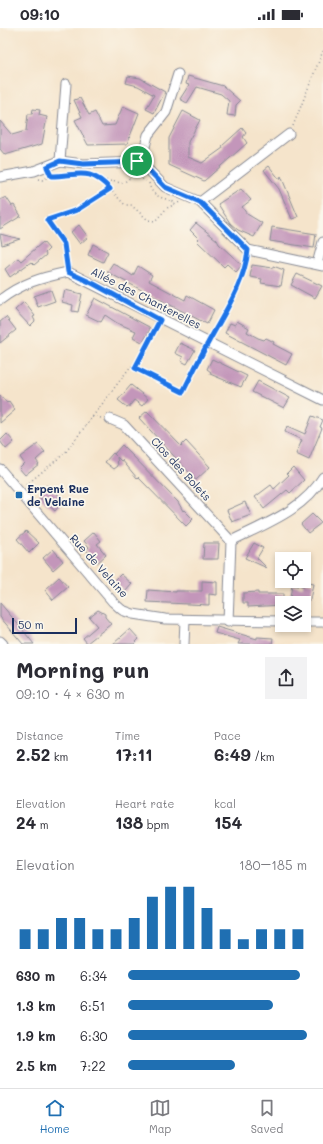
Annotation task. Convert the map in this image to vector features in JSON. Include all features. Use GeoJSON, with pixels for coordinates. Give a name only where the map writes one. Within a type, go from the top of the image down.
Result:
{"type":"FeatureCollection","features":[{"type":"Feature","properties":{"kind":"street"},"geometry":{"type":"LineString","coordinates":[[141,162],[148,135],[166,112],[178,74]]}},
{"type":"Feature","properties":{"kind":"street"},"geometry":{"type":"LineString","coordinates":[[60,161],[66,84]]}},
{"type":"Feature","properties":{"kind":"street"},"geometry":{"type":"LineString","coordinates":[[196,200],[289,134]]}},
{"type":"Feature","properties":{"kind":"street"},"geometry":{"type":"LineString","coordinates":[[0,178],[47,167],[60,161],[83,164],[141,162],[165,187],[196,200],[248,250],[320,265],[323,242]]}},
{"type":"Feature","properties":{"kind":"street"},"geometry":{"type":"LineString","coordinates":[[0,300],[14,289],[39,278],[68,272]]}},
{"type":"Feature","properties":{"kind":"street","name":"Allée des Chanterelles"},"geometry":{"type":"LineString","coordinates":[[68,272],[94,284],[160,320],[207,343],[224,349],[323,400]]}},
{"type":"Feature","properties":{"kind":"street","name":"Clos des Bolets"},"geometry":{"type":"LineString","coordinates":[[110,419],[124,425],[231,541]]}},
{"type":"Feature","properties":{"kind":"street","name":"Rue de Velaine"},"geometry":{"type":"LineString","coordinates":[[0,469],[97,586],[122,610],[149,618],[228,622],[275,621]]}},
{"type":"Feature","properties":{"kind":"street"},"geometry":{"type":"LineString","coordinates":[[228,622],[231,541],[300,504],[315,490],[323,477]]}},
{"type":"Feature","properties":{"kind":"street"},"geometry":{"type":"LineString","coordinates":[[184,644],[185,620]]}},
{"type":"Feature","properties":{"kind":"street"},"geometry":{"type":"LineString","coordinates":[[311,622],[323,622]]}},
{"type":"Feature","properties":{"kind":"street"},"geometry":{"type":"LineString","coordinates":[[0,641],[3,644]]}},
{"type":"Feature","properties":{"kind":"path"},"geometry":{"type":"LineString","coordinates":[[289,134],[323,51]]}},
{"type":"Feature","properties":{"kind":"path"},"geometry":{"type":"LineString","coordinates":[[47,167],[51,176],[67,176],[82,172],[102,180],[123,183],[134,175],[148,182],[154,194],[161,199],[177,204]]}},
{"type":"Feature","properties":{"kind":"path"},"geometry":{"type":"LineString","coordinates":[[102,180],[125,206],[131,205],[148,220],[155,221],[167,208],[196,200]]}},
{"type":"Feature","properties":{"kind":"path"},"geometry":{"type":"LineString","coordinates":[[68,272],[64,244],[47,220],[77,210],[110,189]]}},
{"type":"Feature","properties":{"kind":"path"},"geometry":{"type":"LineString","coordinates":[[18,491],[65,453],[131,366],[183,392],[207,343],[236,292],[247,259],[248,250]]}},
{"type":"Feature","properties":{"kind":"path"},"geometry":{"type":"LineString","coordinates":[[135,368],[160,320]]}},
{"type":"Feature","properties":{"kind":"building"},"geometry":{"type":"Polygon","coordinates":[[[128,76],[140,78],[165,92],[154,113],[146,109],[154,95],[138,86],[126,83],[128,76]]]}},
{"type":"Feature","properties":{"kind":"building"},"geometry":{"type":"Polygon","coordinates":[[[188,76],[223,86],[240,101],[236,105],[235,116],[227,115],[229,101],[221,94],[197,87],[187,103],[180,99],[189,85],[186,84],[188,76]]]}},
{"type":"Feature","properties":{"kind":"building"},"geometry":{"type":"Polygon","coordinates":[[[80,98],[89,115],[95,112],[102,126],[115,125],[123,106],[139,113],[127,144],[88,145],[75,120],[82,117],[74,100],[80,98]]]}},
{"type":"Feature","properties":{"kind":"building"},"geometry":{"type":"Polygon","coordinates":[[[33,109],[40,110],[39,115],[47,117],[42,144],[5,155],[0,149],[0,121],[12,135],[26,131],[28,114],[32,114],[33,109]]]}},
{"type":"Feature","properties":{"kind":"building"},"geometry":{"type":"Polygon","coordinates":[[[183,111],[200,120],[188,142],[188,157],[202,163],[223,148],[222,146],[242,128],[246,133],[243,137],[247,143],[204,181],[169,165],[169,138],[183,111]]]}},
{"type":"Feature","properties":{"kind":"building"},"geometry":{"type":"Polygon","coordinates":[[[269,166],[280,180],[281,176],[298,217],[292,219],[279,189],[264,170],[269,166]]]}},
{"type":"Feature","properties":{"kind":"building"},"geometry":{"type":"Polygon","coordinates":[[[241,189],[251,200],[242,207],[247,214],[262,223],[254,237],[238,230],[230,223],[218,204],[241,189]]]}},
{"type":"Feature","properties":{"kind":"building"},"geometry":{"type":"Polygon","coordinates":[[[6,197],[12,206],[14,205],[21,216],[0,229],[0,200],[6,197]]]}},
{"type":"Feature","properties":{"kind":"building"},"geometry":{"type":"Polygon","coordinates":[[[196,223],[217,240],[219,244],[242,265],[236,272],[227,264],[224,267],[197,241],[199,239],[190,230],[196,223]]]}},
{"type":"Feature","properties":{"kind":"building"},"geometry":{"type":"Polygon","coordinates":[[[79,225],[88,237],[80,244],[71,232],[79,225]]]}},
{"type":"Feature","properties":{"kind":"building"},"geometry":{"type":"Polygon","coordinates":[[[272,227],[316,234],[314,248],[270,241],[272,227]]]}},
{"type":"Feature","properties":{"kind":"building"},"geometry":{"type":"Polygon","coordinates":[[[0,234],[20,239],[2,245],[0,234]]]}},
{"type":"Feature","properties":{"kind":"building"},"geometry":{"type":"Polygon","coordinates":[[[43,242],[49,249],[45,253],[46,255],[34,265],[31,262],[10,277],[5,269],[18,258],[21,261],[43,242]]]}},
{"type":"Feature","properties":{"kind":"building"},"geometry":{"type":"Polygon","coordinates":[[[93,244],[108,252],[103,262],[88,255],[93,244]]]}},
{"type":"Feature","properties":{"kind":"building"},"geometry":{"type":"Polygon","coordinates":[[[113,263],[133,276],[138,266],[152,275],[149,281],[185,300],[187,295],[214,310],[207,324],[107,272],[113,263]]]}},
{"type":"Feature","properties":{"kind":"building"},"geometry":{"type":"Polygon","coordinates":[[[252,265],[273,268],[273,266],[284,270],[281,286],[261,283],[262,279],[250,277],[252,265]]]}},
{"type":"Feature","properties":{"kind":"building"},"geometry":{"type":"Polygon","coordinates":[[[297,274],[322,286],[315,298],[291,285],[297,274]]]}},
{"type":"Feature","properties":{"kind":"building"},"geometry":{"type":"Polygon","coordinates":[[[51,290],[55,301],[38,307],[34,296],[51,290]]]}},
{"type":"Feature","properties":{"kind":"building"},"geometry":{"type":"Polygon","coordinates":[[[65,290],[82,294],[78,312],[72,311],[73,305],[62,302],[65,290]]]}},
{"type":"Feature","properties":{"kind":"building"},"geometry":{"type":"Polygon","coordinates":[[[95,298],[149,327],[150,329],[142,342],[133,337],[136,331],[117,323],[105,315],[101,322],[86,315],[95,298]]]}},
{"type":"Feature","properties":{"kind":"building"},"geometry":{"type":"Polygon","coordinates":[[[24,302],[35,316],[33,317],[35,321],[30,326],[15,310],[24,302]]]}},
{"type":"Feature","properties":{"kind":"building"},"geometry":{"type":"Polygon","coordinates":[[[6,317],[16,330],[0,343],[0,322],[6,317]]]}},
{"type":"Feature","properties":{"kind":"building"},"geometry":{"type":"Polygon","coordinates":[[[237,321],[249,328],[247,332],[264,340],[266,338],[274,342],[273,344],[292,354],[286,365],[225,333],[230,323],[235,325],[237,321]]]}},
{"type":"Feature","properties":{"kind":"building"},"geometry":{"type":"Polygon","coordinates":[[[180,343],[195,350],[187,364],[181,361],[183,357],[175,353],[180,343]]]}},
{"type":"Feature","properties":{"kind":"building"},"geometry":{"type":"Polygon","coordinates":[[[212,359],[247,376],[241,387],[210,374],[211,372],[207,369],[212,359]]]}},
{"type":"Feature","properties":{"kind":"building"},"geometry":{"type":"Polygon","coordinates":[[[258,381],[290,398],[284,408],[252,392],[258,381]]]}},
{"type":"Feature","properties":{"kind":"building"},"geometry":{"type":"Polygon","coordinates":[[[131,385],[148,399],[142,406],[134,400],[128,408],[118,400],[131,385]]]}},
{"type":"Feature","properties":{"kind":"building"},"geometry":{"type":"Polygon","coordinates":[[[0,395],[7,403],[9,401],[15,410],[0,423],[0,395]]]}},
{"type":"Feature","properties":{"kind":"building"},"geometry":{"type":"Polygon","coordinates":[[[147,411],[181,446],[186,441],[210,467],[196,480],[139,418],[147,411]]]}},
{"type":"Feature","properties":{"kind":"building"},"geometry":{"type":"Polygon","coordinates":[[[312,416],[323,420],[320,427],[322,428],[309,460],[296,454],[302,440],[285,432],[287,426],[305,434],[312,416]]]}},
{"type":"Feature","properties":{"kind":"building"},"geometry":{"type":"Polygon","coordinates":[[[7,434],[14,442],[6,449],[0,441],[7,434]]]}},
{"type":"Feature","properties":{"kind":"building"},"geometry":{"type":"Polygon","coordinates":[[[38,444],[45,452],[36,460],[39,464],[25,475],[19,468],[24,463],[20,457],[38,444]]]}},
{"type":"Feature","properties":{"kind":"building"},"geometry":{"type":"Polygon","coordinates":[[[122,445],[178,502],[183,511],[184,510],[193,519],[186,526],[138,477],[137,478],[122,460],[121,461],[117,457],[118,466],[114,469],[105,462],[113,453],[114,454],[122,445]]]}},
{"type":"Feature","properties":{"kind":"building"},"geometry":{"type":"Polygon","coordinates":[[[293,467],[304,480],[290,493],[287,490],[264,509],[255,497],[271,485],[274,489],[289,475],[287,473],[293,467]]]}},
{"type":"Feature","properties":{"kind":"building"},"geometry":{"type":"Polygon","coordinates":[[[47,485],[64,500],[55,511],[38,496],[47,485]]]}},
{"type":"Feature","properties":{"kind":"building"},"geometry":{"type":"Polygon","coordinates":[[[245,502],[251,515],[232,522],[227,510],[245,502]]]}},
{"type":"Feature","properties":{"kind":"building"},"geometry":{"type":"Polygon","coordinates":[[[312,514],[321,523],[308,533],[301,524],[312,514]]]}},
{"type":"Feature","properties":{"kind":"building"},"geometry":{"type":"Polygon","coordinates":[[[26,531],[39,543],[29,553],[17,539],[26,531]]]}},
{"type":"Feature","properties":{"kind":"building"},"geometry":{"type":"Polygon","coordinates":[[[94,532],[101,541],[97,544],[106,555],[97,563],[86,550],[89,547],[84,541],[94,532]]]}},
{"type":"Feature","properties":{"kind":"building"},"geometry":{"type":"Polygon","coordinates":[[[204,543],[219,543],[218,559],[203,559],[204,543]]]}},
{"type":"Feature","properties":{"kind":"building"},"geometry":{"type":"Polygon","coordinates":[[[254,543],[263,548],[257,558],[267,568],[245,558],[254,543]]]}},
{"type":"Feature","properties":{"kind":"building"},"geometry":{"type":"Polygon","coordinates":[[[53,549],[63,561],[53,570],[43,558],[53,549]]]}},
{"type":"Feature","properties":{"kind":"building"},"geometry":{"type":"Polygon","coordinates":[[[121,574],[132,584],[125,592],[114,581],[121,574]]]}},
{"type":"Feature","properties":{"kind":"building"},"geometry":{"type":"Polygon","coordinates":[[[59,577],[68,587],[53,600],[45,590],[59,577]]]}},
{"type":"Feature","properties":{"kind":"building"},"geometry":{"type":"Polygon","coordinates":[[[202,581],[217,582],[217,595],[209,594],[209,605],[147,602],[148,590],[176,592],[202,591],[202,581]]]}},
{"type":"Feature","properties":{"kind":"building"},"geometry":{"type":"Polygon","coordinates":[[[311,584],[313,584],[311,596],[290,596],[292,588],[311,588],[311,584]]]}},
{"type":"Feature","properties":{"kind":"building"},"geometry":{"type":"Polygon","coordinates":[[[258,592],[258,594],[283,594],[283,596],[275,596],[275,605],[248,607],[248,603],[243,603],[243,593],[258,592]]]}},
{"type":"Feature","properties":{"kind":"building"},"geometry":{"type":"Polygon","coordinates":[[[0,603],[34,644],[23,644],[0,617],[0,603]]]}},
{"type":"Feature","properties":{"kind":"building"},"geometry":{"type":"Polygon","coordinates":[[[98,610],[105,614],[105,617],[111,624],[87,643],[83,638],[97,626],[89,617],[98,610]]]}},
{"type":"Feature","properties":{"kind":"building"},"geometry":{"type":"Polygon","coordinates":[[[217,627],[257,639],[257,637],[273,638],[272,644],[238,644],[240,640],[215,633],[217,627]]]}},
{"type":"Feature","properties":{"kind":"building"},"geometry":{"type":"Polygon","coordinates":[[[130,629],[139,639],[134,644],[113,644],[130,629]]]}},
{"type":"Feature","properties":{"kind":"place","name":"Erpent Rue de Velaine"},"geometry":{"type":"Point","coordinates":[19,495]}},
{"type":"Feature","properties":{"kind":"route"},"geometry":{"type":"LineString","coordinates":[[60,161],[83,164],[137,161],[141,162],[165,187],[200,202],[248,250],[247,259],[236,292],[207,343],[183,392],[135,368],[160,320],[106,292],[94,284],[68,272],[64,244],[47,220],[77,210],[92,199],[110,189],[102,180],[82,172],[67,176],[51,176],[47,167],[60,161]]}}]}
